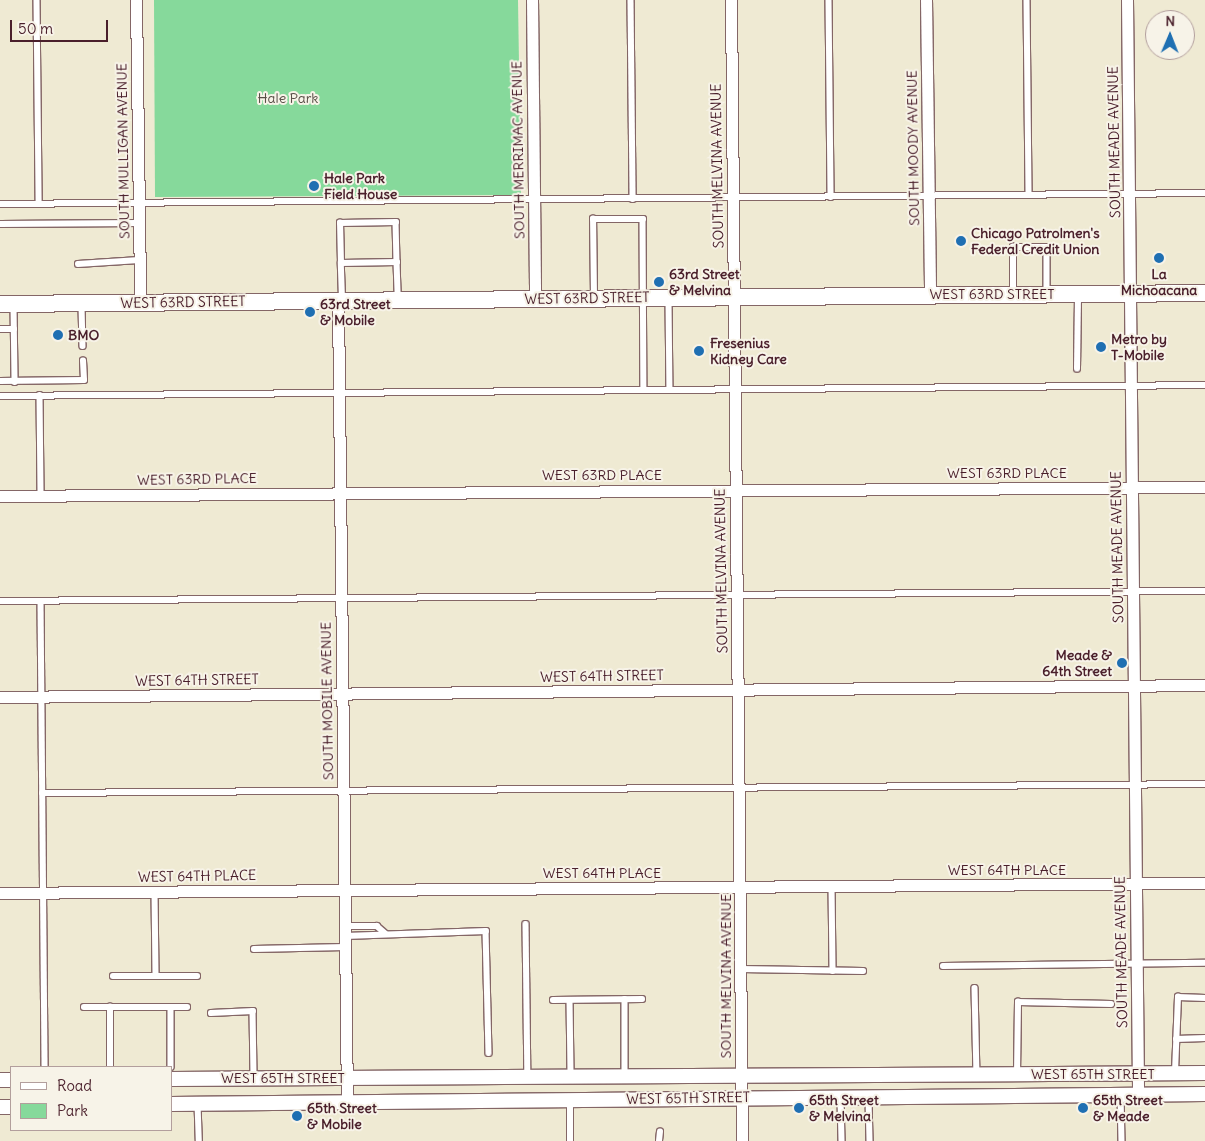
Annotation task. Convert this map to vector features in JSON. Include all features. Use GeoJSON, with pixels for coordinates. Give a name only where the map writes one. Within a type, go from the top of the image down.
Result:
{"type":"FeatureCollection","features":[{"type":"Feature","properties":{"kind":"main road","name":"WEST 63RD STREET"},"geometry":{"type":"LineString","coordinates":[[7,304],[1205,293]]}},
{"type":"Feature","properties":{"kind":"street","name":"SOUTH MULLIGAN AVENUE"},"geometry":{"type":"LineString","coordinates":[[136,0],[140,302]]}},
{"type":"Feature","properties":{"kind":"street","name":"SOUTH MERRIMAC AVENUE"},"geometry":{"type":"LineString","coordinates":[[532,0],[535,299]]}},
{"type":"Feature","properties":{"kind":"street","name":"SOUTH MELVINA AVENUE"},"geometry":{"type":"LineString","coordinates":[[731,0],[742,1141]]}},
{"type":"Feature","properties":{"kind":"street","name":"SOUTH MOODY AVENUE"},"geometry":{"type":"LineString","coordinates":[[926,0],[930,295]]}},
{"type":"Feature","properties":{"kind":"street","name":"SOUTH MEADE AVENUE"},"geometry":{"type":"LineString","coordinates":[[1127,0],[1138,1094]]}},
{"type":"Feature","properties":{"kind":"street","name":"SOUTH MOBILE AVENUE"},"geometry":{"type":"LineString","coordinates":[[340,301],[339,392],[347,1102]]}},
{"type":"Feature","properties":{"kind":"street","name":"WEST 63RD PLACE"},"geometry":{"type":"LineString","coordinates":[[0,496],[735,489],[1205,487]]}},
{"type":"Feature","properties":{"kind":"street","name":"WEST 64TH STREET"},"geometry":{"type":"LineString","coordinates":[[0,697],[1205,685]]}},
{"type":"Feature","properties":{"kind":"street","name":"WEST 64TH PLACE"},"geometry":{"type":"LineString","coordinates":[[0,893],[1205,883]]}},
{"type":"Feature","properties":{"kind":"street","name":"WEST 65TH STREET"},"geometry":{"type":"LineString","coordinates":[[172,1079],[1205,1073]]}},
{"type":"Feature","properties":{"kind":"street","name":"WEST 65TH STREET"},"geometry":{"type":"LineString","coordinates":[[172,1104],[1205,1094]]}},
{"type":"Feature","properties":{"kind":"lane"},"geometry":{"type":"LineString","coordinates":[[37,0],[39,204]]}},
{"type":"Feature","properties":{"kind":"lane"},"geometry":{"type":"LineString","coordinates":[[631,0],[633,199]]}},
{"type":"Feature","properties":{"kind":"lane"},"geometry":{"type":"LineString","coordinates":[[829,0],[831,197]]}},
{"type":"Feature","properties":{"kind":"lane"},"geometry":{"type":"LineString","coordinates":[[1027,0],[1029,195]]}},
{"type":"Feature","properties":{"kind":"lane"},"geometry":{"type":"LineString","coordinates":[[0,204],[1205,193]]}},
{"type":"Feature","properties":{"kind":"lane"},"geometry":{"type":"LineString","coordinates":[[594,298],[593,219],[643,219],[644,390]]}},
{"type":"Feature","properties":{"kind":"lane"},"geometry":{"type":"LineString","coordinates":[[340,301],[340,223],[396,222],[398,300]]}},
{"type":"Feature","properties":{"kind":"lane"},"geometry":{"type":"LineString","coordinates":[[0,224],[138,223]]}},
{"type":"Feature","properties":{"kind":"lane"},"geometry":{"type":"LineString","coordinates":[[1013,294],[1014,247],[1047,247],[1046,294]]}},
{"type":"Feature","properties":{"kind":"lane"},"geometry":{"type":"LineString","coordinates":[[78,264],[139,260]]}},
{"type":"Feature","properties":{"kind":"lane"},"geometry":{"type":"LineString","coordinates":[[341,263],[397,262]]}},
{"type":"Feature","properties":{"kind":"lane"},"geometry":{"type":"LineString","coordinates":[[1077,369],[1078,294]]}},
{"type":"Feature","properties":{"kind":"lane"},"geometry":{"type":"LineString","coordinates":[[669,297],[670,389]]}},
{"type":"Feature","properties":{"kind":"lane"},"geometry":{"type":"LineString","coordinates":[[82,303],[83,346]]}},
{"type":"Feature","properties":{"kind":"lane"},"geometry":{"type":"LineString","coordinates":[[7,304],[14,329],[15,382]]}},
{"type":"Feature","properties":{"kind":"lane"},"geometry":{"type":"LineString","coordinates":[[0,329],[14,329]]}},
{"type":"Feature","properties":{"kind":"lane"},"geometry":{"type":"LineString","coordinates":[[0,381],[84,380],[83,361]]}},
{"type":"Feature","properties":{"kind":"lane"},"geometry":{"type":"LineString","coordinates":[[0,396],[1205,385]]}},
{"type":"Feature","properties":{"kind":"lane"},"geometry":{"type":"LineString","coordinates":[[40,395],[41,495]]}},
{"type":"Feature","properties":{"kind":"lane"},"geometry":{"type":"LineString","coordinates":[[0,601],[1205,591]]}},
{"type":"Feature","properties":{"kind":"lane"},"geometry":{"type":"LineString","coordinates":[[41,601],[45,1066]]}},
{"type":"Feature","properties":{"kind":"lane"},"geometry":{"type":"LineString","coordinates":[[42,793],[1205,784]]}},
{"type":"Feature","properties":{"kind":"lane"},"geometry":{"type":"LineString","coordinates":[[832,886],[833,971]]}},
{"type":"Feature","properties":{"kind":"lane"},"geometry":{"type":"LineString","coordinates":[[155,892],[156,976]]}},
{"type":"Feature","properties":{"kind":"lane"},"geometry":{"type":"LineString","coordinates":[[526,924],[528,1077]]}},
{"type":"Feature","properties":{"kind":"lane"},"geometry":{"type":"LineString","coordinates":[[345,936],[377,926],[385,933]]}},
{"type":"Feature","properties":{"kind":"lane"},"geometry":{"type":"LineString","coordinates":[[254,948],[345,936],[385,933],[486,931],[489,1053]]}},
{"type":"Feature","properties":{"kind":"lane"},"geometry":{"type":"LineString","coordinates":[[943,966],[1205,964]]}},
{"type":"Feature","properties":{"kind":"lane"},"geometry":{"type":"LineString","coordinates":[[741,969],[863,971]]}},
{"type":"Feature","properties":{"kind":"lane"},"geometry":{"type":"LineString","coordinates":[[113,976],[198,976]]}},
{"type":"Feature","properties":{"kind":"lane"},"geometry":{"type":"LineString","coordinates":[[975,988],[977,1074]]}},
{"type":"Feature","properties":{"kind":"lane"},"geometry":{"type":"LineString","coordinates":[[1175,1073],[1178,997],[1205,998]]}},
{"type":"Feature","properties":{"kind":"lane"},"geometry":{"type":"LineString","coordinates":[[624,999],[625,1076]]}},
{"type":"Feature","properties":{"kind":"lane"},"geometry":{"type":"LineString","coordinates":[[553,1000],[642,999]]}},
{"type":"Feature","properties":{"kind":"lane"},"geometry":{"type":"LineString","coordinates":[[570,1000],[571,1076]]}},
{"type":"Feature","properties":{"kind":"lane"},"geometry":{"type":"LineString","coordinates":[[1017,1074],[1018,1002],[1111,1004]]}},
{"type":"Feature","properties":{"kind":"lane"},"geometry":{"type":"LineString","coordinates":[[84,1007],[187,1007]]}},
{"type":"Feature","properties":{"kind":"lane"},"geometry":{"type":"LineString","coordinates":[[110,1007],[110,1066]]}},
{"type":"Feature","properties":{"kind":"lane"},"geometry":{"type":"LineString","coordinates":[[170,1066],[171,1007]]}},
{"type":"Feature","properties":{"kind":"lane"},"geometry":{"type":"LineString","coordinates":[[211,1013],[253,1011],[254,1078]]}},
{"type":"Feature","properties":{"kind":"lane"},"geometry":{"type":"LineString","coordinates":[[1176,1038],[1205,1038]]}},
{"type":"Feature","properties":{"kind":"lane"},"geometry":{"type":"LineString","coordinates":[[1121,1094],[1122,1141]]}},
{"type":"Feature","properties":{"kind":"lane"},"geometry":{"type":"LineString","coordinates":[[841,1097],[842,1141]]}},
{"type":"Feature","properties":{"kind":"lane"},"geometry":{"type":"LineString","coordinates":[[869,1097],[870,1141]]}},
{"type":"Feature","properties":{"kind":"lane"},"geometry":{"type":"LineString","coordinates":[[570,1099],[570,1141]]}},
{"type":"Feature","properties":{"kind":"lane"},"geometry":{"type":"LineString","coordinates":[[198,1104],[198,1141]]}},
{"type":"Feature","properties":{"kind":"lane"},"geometry":{"type":"LineString","coordinates":[[659,1141],[660,1132]]}},
{"type":"Feature","properties":{"kind":"green space","name":"Hale Park"},"geometry":{"type":"Polygon","coordinates":[[[154,0],[518,0],[521,195],[155,197],[154,0]]]}},
{"type":"Feature","properties":{"kind":"place","name":"Hale Park Field House"},"geometry":{"type":"Point","coordinates":[314,186]}},
{"type":"Feature","properties":{"kind":"place","name":"Chicago Patrolmen's Federal Credit Union"},"geometry":{"type":"Point","coordinates":[961,241]}},
{"type":"Feature","properties":{"kind":"place","name":"La Michoacana"},"geometry":{"type":"Point","coordinates":[1159,258]}},
{"type":"Feature","properties":{"kind":"place","name":"63rd Street & Melvina"},"geometry":{"type":"Point","coordinates":[659,282]}},
{"type":"Feature","properties":{"kind":"place","name":"63rd Street & Mobile"},"geometry":{"type":"Point","coordinates":[310,312]}},
{"type":"Feature","properties":{"kind":"place","name":"BMO"},"geometry":{"type":"Point","coordinates":[58,335]}},
{"type":"Feature","properties":{"kind":"place","name":"Metro by T-Mobile"},"geometry":{"type":"Point","coordinates":[1101,347]}},
{"type":"Feature","properties":{"kind":"place","name":"Fresenius Kidney Care"},"geometry":{"type":"Point","coordinates":[699,351]}},
{"type":"Feature","properties":{"kind":"place","name":"Meade & 64th Street"},"geometry":{"type":"Point","coordinates":[1122,663]}},
{"type":"Feature","properties":{"kind":"place","name":"65th Street & Melvina"},"geometry":{"type":"Point","coordinates":[799,1108]}},
{"type":"Feature","properties":{"kind":"place","name":"65th Street & Meade"},"geometry":{"type":"Point","coordinates":[1083,1108]}},
{"type":"Feature","properties":{"kind":"place","name":"65th Street & Mobile"},"geometry":{"type":"Point","coordinates":[297,1116]}}]}
